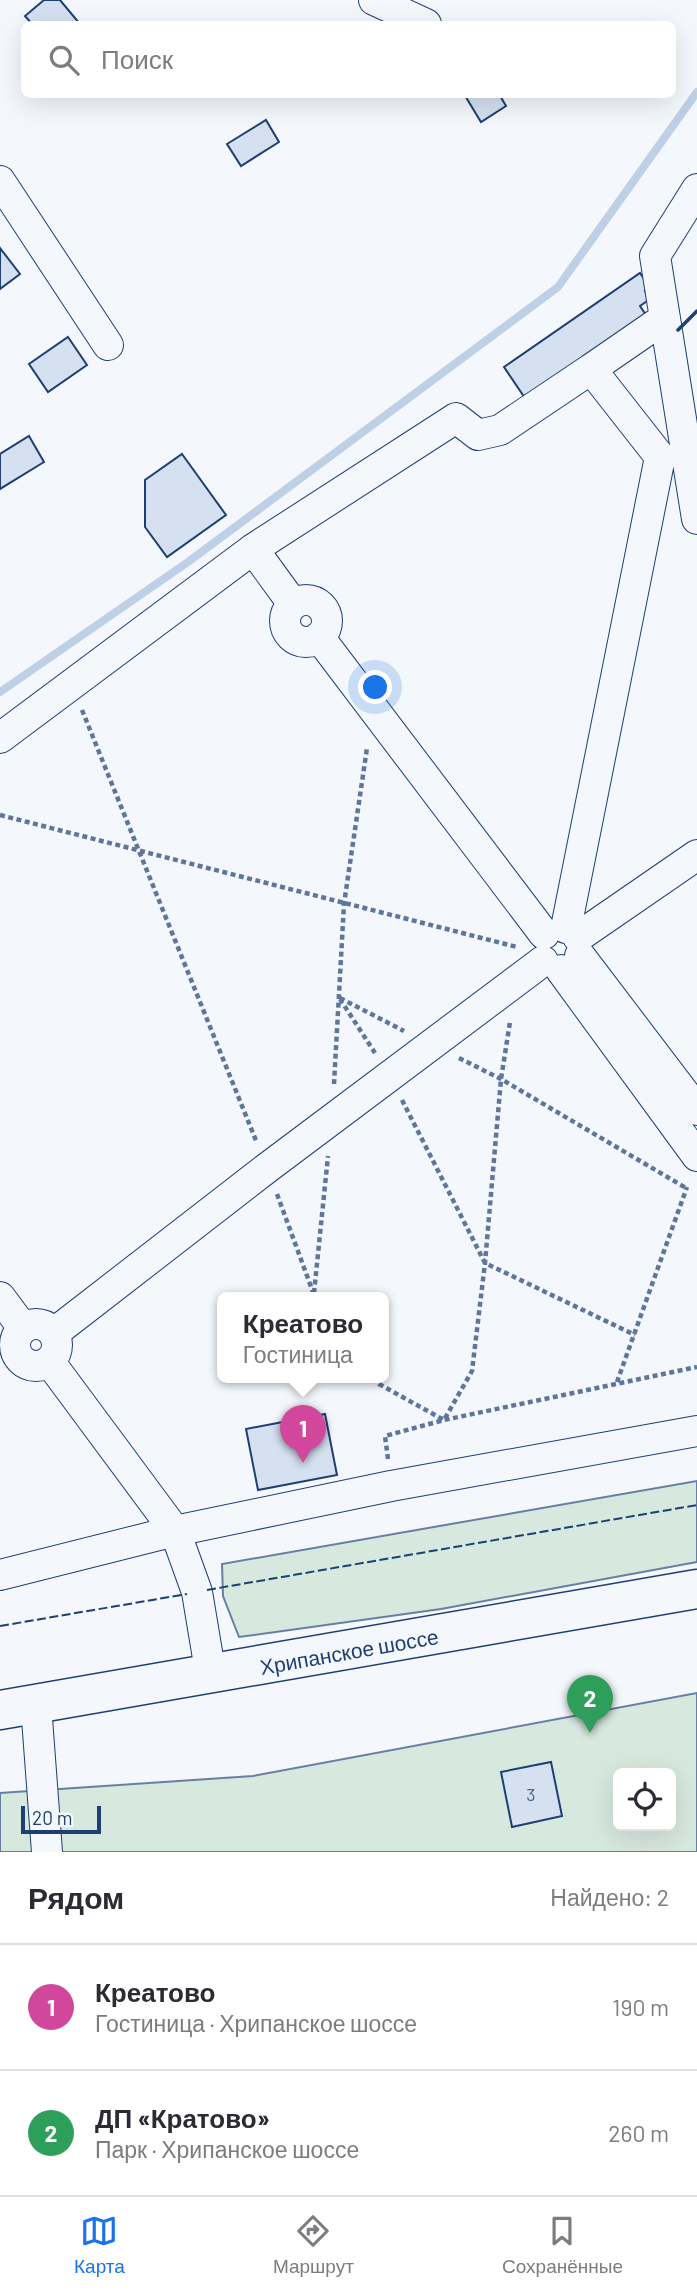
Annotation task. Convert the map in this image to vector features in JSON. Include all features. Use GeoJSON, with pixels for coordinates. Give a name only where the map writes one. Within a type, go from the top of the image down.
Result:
{"type":"FeatureCollection","features":[{"type":"Feature","properties":{"kind":"main road","name":"Хрипанское шоссе"},"geometry":{"type":"LineString","coordinates":[[18,1708],[697,1589]]}},
{"type":"Feature","properties":{"kind":"street"},"geometry":{"type":"LineString","coordinates":[[374,0],[420,21]]}},
{"type":"Feature","properties":{"kind":"street"},"geometry":{"type":"LineString","coordinates":[[0,181],[108,345]]}},
{"type":"Feature","properties":{"kind":"street"},"geometry":{"type":"LineString","coordinates":[[697,190],[655,256],[697,519]]}},
{"type":"Feature","properties":{"kind":"street"},"geometry":{"type":"LineString","coordinates":[[0,738],[253,549],[456,418],[478,435],[500,430],[665,318]]}},
{"type":"Feature","properties":{"kind":"street"},"geometry":{"type":"LineString","coordinates":[[591,369],[660,457],[559,948],[697,1156]]}},
{"type":"Feature","properties":{"kind":"street"},"geometry":{"type":"LineString","coordinates":[[253,549],[293,604],[304,599],[312,600],[324,609],[327,621],[319,637],[559,948],[697,1110]]}},
{"type":"Feature","properties":{"kind":"street"},"geometry":{"type":"LineString","coordinates":[[23,1328],[15,1344],[10,1365],[34,1366],[51,1347],[267,1168],[559,948],[697,855]]}},
{"type":"Feature","properties":{"kind":"street"},"geometry":{"type":"LineString","coordinates":[[0,1297],[23,1328]]}},
{"type":"Feature","properties":{"kind":"street"},"geometry":{"type":"LineString","coordinates":[[23,1328],[42,1324],[51,1347],[175,1531],[197,1592],[211,1676]]}},
{"type":"Feature","properties":{"kind":"street"},"geometry":{"type":"LineString","coordinates":[[0,1575],[175,1531],[391,1486],[697,1431]]}},
{"type":"Feature","properties":{"kind":"street"},"geometry":{"type":"LineString","coordinates":[[18,1708],[47,1852]]}},
{"type":"Feature","properties":{"kind":"path"},"geometry":{"type":"LineString","coordinates":[[73,686],[136,852],[267,1168],[314,1292]]}},
{"type":"Feature","properties":{"kind":"path"},"geometry":{"type":"LineString","coordinates":[[315,1292],[332,1120],[344,904],[373,709]]}},
{"type":"Feature","properties":{"kind":"path"},"geometry":{"type":"LineString","coordinates":[[0,816],[344,904],[559,948]]}},
{"type":"Feature","properties":{"kind":"path"},"geometry":{"type":"LineString","coordinates":[[444,1420],[472,1371],[485,1263],[501,1079],[517,979]]}},
{"type":"Feature","properties":{"kind":"path"},"geometry":{"type":"LineString","coordinates":[[339,998],[501,1079],[686,1188]]}},
{"type":"Feature","properties":{"kind":"path"},"geometry":{"type":"LineString","coordinates":[[339,998],[389,1076],[485,1263],[635,1335]]}},
{"type":"Feature","properties":{"kind":"path"},"geometry":{"type":"LineString","coordinates":[[617,1383],[686,1188],[697,1181]]}},
{"type":"Feature","properties":{"kind":"path"},"geometry":{"type":"LineString","coordinates":[[391,1486],[385,1436],[444,1420],[697,1367]]}},
{"type":"Feature","properties":{"kind":"path"},"geometry":{"type":"LineString","coordinates":[[378,1383],[444,1420]]}},
{"type":"Feature","properties":{"kind":"shaded area"},"geometry":{"type":"Polygon","coordinates":[[[697,1481],[697,1562],[441,1609],[239,1637],[223,1596],[222,1564],[697,1481]]]}},
{"type":"Feature","properties":{"kind":"shaded area"},"geometry":{"type":"Polygon","coordinates":[[[697,1693],[697,1852],[0,1852],[0,1793],[253,1776],[697,1693]]]}},
{"type":"Feature","properties":{"kind":"building"},"geometry":{"type":"Polygon","coordinates":[[[44,0],[60,0],[78,21],[29,21],[25,16],[44,0]]]}},
{"type":"Feature","properties":{"kind":"building"},"geometry":{"type":"Polygon","coordinates":[[[466,98],[501,98],[506,106],[481,122],[466,98]]]}},
{"type":"Feature","properties":{"kind":"building"},"geometry":{"type":"Polygon","coordinates":[[[266,120],[279,142],[241,166],[227,144],[266,120]]]}},
{"type":"Feature","properties":{"kind":"building"},"geometry":{"type":"Polygon","coordinates":[[[0,248],[20,274],[0,289],[0,248]]]}},
{"type":"Feature","properties":{"kind":"building"},"geometry":{"type":"Polygon","coordinates":[[[640,273],[650,288],[645,291],[650,299],[640,306],[648,318],[527,401],[504,367],[640,273]]]}},
{"type":"Feature","properties":{"kind":"building"},"geometry":{"type":"Polygon","coordinates":[[[68,337],[87,365],[48,392],[29,364],[68,337]]]}},
{"type":"Feature","properties":{"kind":"building"},"geometry":{"type":"Polygon","coordinates":[[[29,436],[44,462],[0,489],[0,454],[29,436]]]}},
{"type":"Feature","properties":{"kind":"building"},"geometry":{"type":"Polygon","coordinates":[[[182,454],[226,515],[167,557],[145,527],[145,480],[182,454]]]}},
{"type":"Feature","properties":{"kind":"building"},"geometry":{"type":"Polygon","coordinates":[[[325,1414],[337,1475],[258,1490],[246,1429],[325,1414]]]}},
{"type":"Feature","properties":{"kind":"building"},"geometry":{"type":"Polygon","coordinates":[[[551,1762],[562,1816],[512,1827],[501,1772],[551,1762]]]}},
{"type":"Feature","properties":{"kind":"waterway"},"geometry":{"type":"LineString","coordinates":[[0,692],[188,562],[558,287],[697,92]]}},
{"type":"Feature","properties":{"kind":"fence"},"geometry":{"type":"LineString","coordinates":[[207,1590],[697,1505]]}},
{"type":"Feature","properties":{"kind":"fence"},"geometry":{"type":"LineString","coordinates":[[0,1626],[187,1594]]}},
{"type":"Feature","properties":{"kind":"wall"},"geometry":{"type":"LineString","coordinates":[[678,330],[697,311]]}},
{"type":"Feature","properties":{"kind":"place","name":"Креатово"},"geometry":{"type":"Point","coordinates":[303,1463]}},
{"type":"Feature","properties":{"kind":"place","name":"ДП «Кратово»"},"geometry":{"type":"Point","coordinates":[590,1733]}}]}
